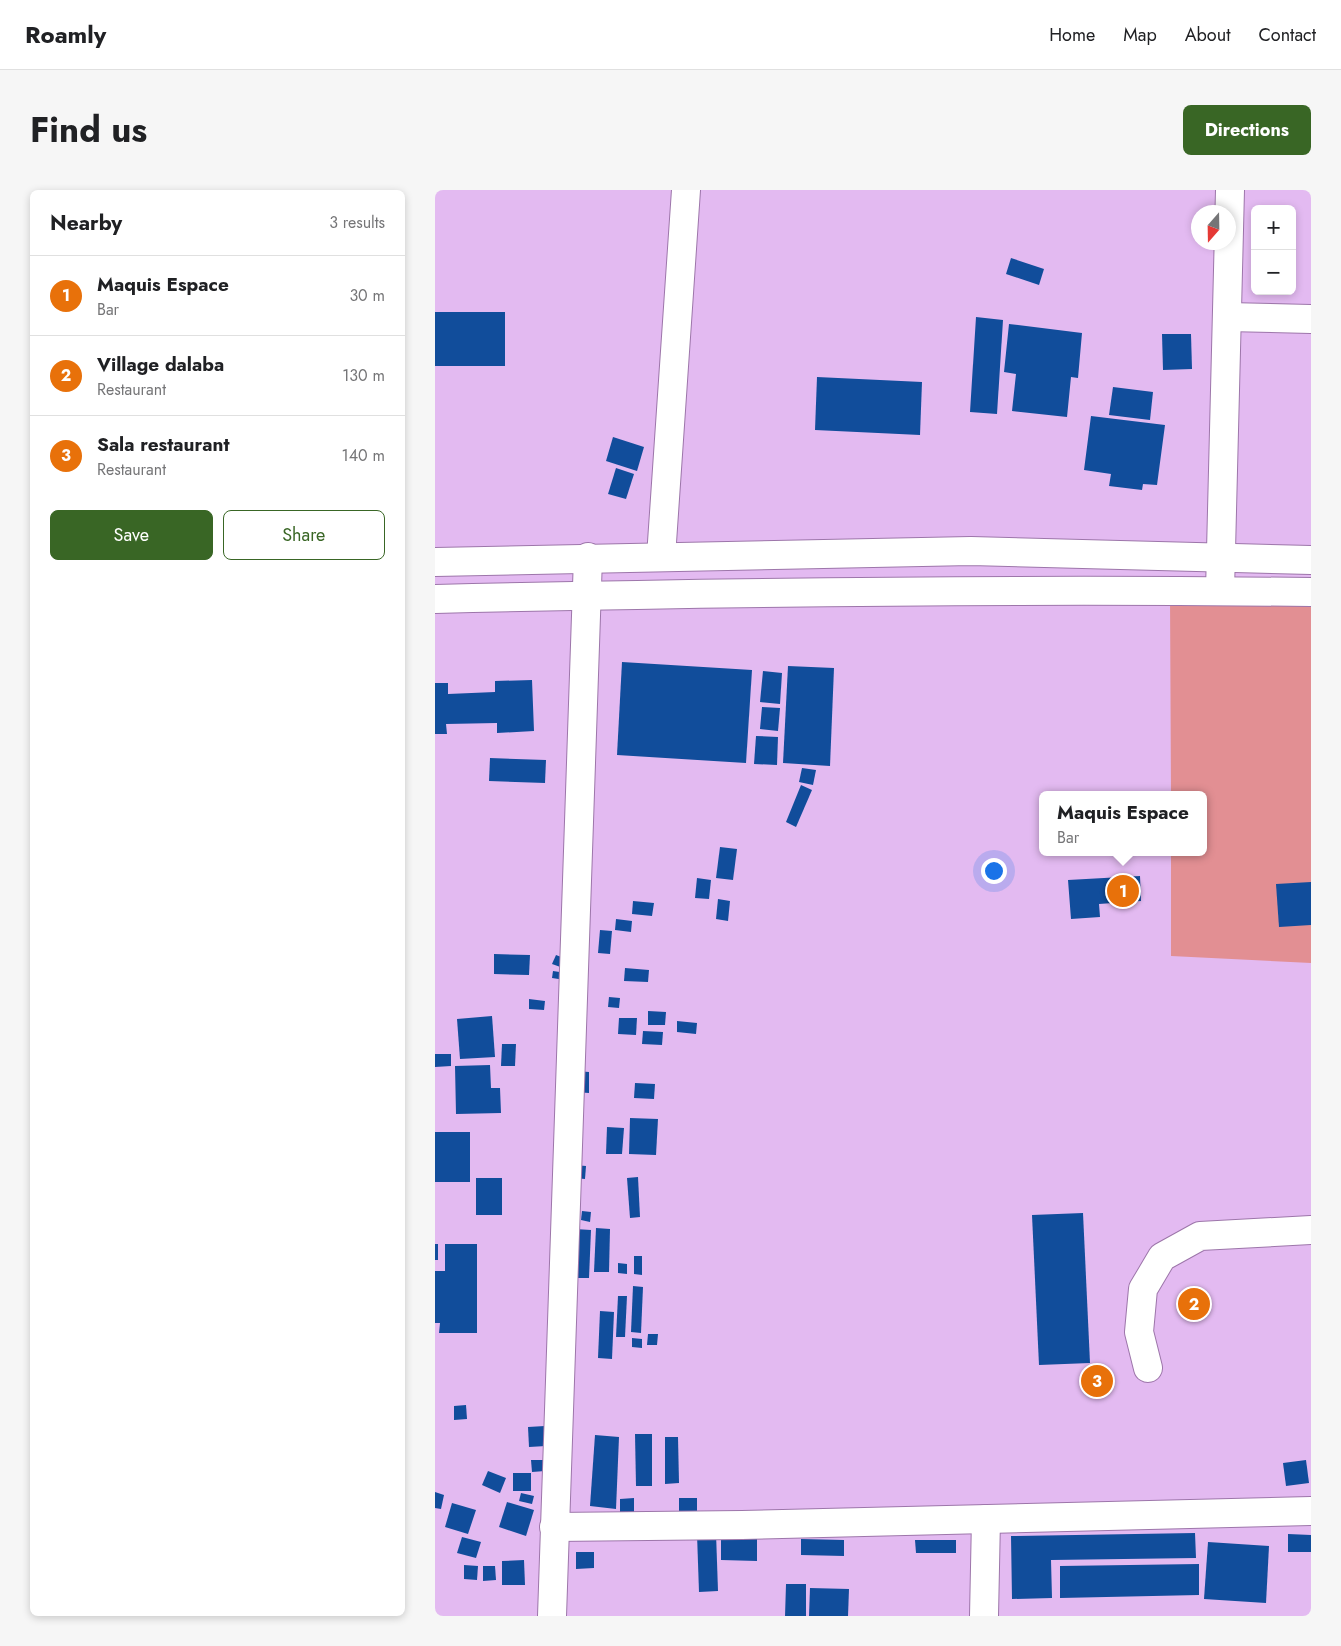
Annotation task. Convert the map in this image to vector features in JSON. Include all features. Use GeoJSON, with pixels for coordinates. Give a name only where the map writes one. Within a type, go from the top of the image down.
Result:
{"type":"FeatureCollection","features":[{"type":"Feature","properties":{"kind":"street"},"geometry":{"type":"LineString","coordinates":[[661,557],[686,190]]}},
{"type":"Feature","properties":{"kind":"street"},"geometry":{"type":"LineString","coordinates":[[1220,591],[1230,190]]}},
{"type":"Feature","properties":{"kind":"street"},"geometry":{"type":"LineString","coordinates":[[1227,318],[1311,319]]}},
{"type":"Feature","properties":{"kind":"street"},"geometry":{"type":"LineString","coordinates":[[435,562],[587,557],[971,551],[1311,560]]}},
{"type":"Feature","properties":{"kind":"street"},"geometry":{"type":"LineString","coordinates":[[552,1616],[587,557]]}},
{"type":"Feature","properties":{"kind":"street"},"geometry":{"type":"LineString","coordinates":[[435,600],[587,596],[1220,591],[1311,592]]}},
{"type":"Feature","properties":{"kind":"street"},"geometry":{"type":"LineString","coordinates":[[1148,1368],[1139,1332],[1143,1289],[1163,1257],[1200,1236],[1311,1230]]}},
{"type":"Feature","properties":{"kind":"street"},"geometry":{"type":"LineString","coordinates":[[554,1527],[742,1525],[1311,1511]]}},
{"type":"Feature","properties":{"kind":"street"},"geometry":{"type":"LineString","coordinates":[[984,1616],[987,1519]]}},
{"type":"Feature","properties":{"kind":"shaded area"},"geometry":{"type":"Polygon","coordinates":[[[1170,595],[1311,595],[1311,963],[1171,956],[1171,856],[1207,856],[1207,791],[1171,791],[1170,595]]]}},
{"type":"Feature","properties":{"kind":"building"},"geometry":{"type":"Polygon","coordinates":[[[1011,258],[1044,269],[1039,285],[1006,274],[1011,258]]]}},
{"type":"Feature","properties":{"kind":"building"},"geometry":{"type":"Polygon","coordinates":[[[435,312],[505,312],[505,366],[435,366],[435,312]]]}},
{"type":"Feature","properties":{"kind":"building"},"geometry":{"type":"Polygon","coordinates":[[[976,317],[1003,320],[997,414],[970,412],[976,317]]]}},
{"type":"Feature","properties":{"kind":"building"},"geometry":{"type":"Polygon","coordinates":[[[1009,324],[1082,333],[1078,378],[1071,377],[1067,417],[1012,411],[1016,374],[1004,372],[1009,324]]]}},
{"type":"Feature","properties":{"kind":"building"},"geometry":{"type":"Polygon","coordinates":[[[1162,334],[1191,334],[1192,369],[1163,370],[1162,334]]]}},
{"type":"Feature","properties":{"kind":"building"},"geometry":{"type":"Polygon","coordinates":[[[817,377],[922,382],[920,435],[815,430],[817,377]]]}},
{"type":"Feature","properties":{"kind":"building"},"geometry":{"type":"Polygon","coordinates":[[[1113,387],[1153,392],[1150,420],[1109,415],[1113,387]]]}},
{"type":"Feature","properties":{"kind":"building"},"geometry":{"type":"Polygon","coordinates":[[[1091,416],[1165,425],[1157,485],[1143,484],[1142,490],[1109,486],[1111,474],[1084,470],[1091,416]]]}},
{"type":"Feature","properties":{"kind":"building"},"geometry":{"type":"Polygon","coordinates":[[[613,437],[644,447],[637,471],[606,461],[613,437]]]}},
{"type":"Feature","properties":{"kind":"building"},"geometry":{"type":"Polygon","coordinates":[[[616,468],[634,474],[626,499],[608,494],[616,468]]]}},
{"type":"Feature","properties":{"kind":"building"},"geometry":{"type":"Polygon","coordinates":[[[622,662],[752,670],[746,763],[617,755],[622,662]]]}},
{"type":"Feature","properties":{"kind":"building"},"geometry":{"type":"Polygon","coordinates":[[[788,666],[834,668],[830,766],[783,763],[788,666]]]}},
{"type":"Feature","properties":{"kind":"building"},"geometry":{"type":"Polygon","coordinates":[[[763,671],[782,673],[780,704],[760,702],[763,671]]]}},
{"type":"Feature","properties":{"kind":"building"},"geometry":{"type":"Polygon","coordinates":[[[532,680],[534,731],[497,733],[497,723],[446,724],[447,734],[435,734],[435,683],[448,683],[448,694],[495,692],[495,681],[532,680]]]}},
{"type":"Feature","properties":{"kind":"building"},"geometry":{"type":"Polygon","coordinates":[[[762,707],[780,708],[778,731],[760,729],[762,707]]]}},
{"type":"Feature","properties":{"kind":"building"},"geometry":{"type":"Polygon","coordinates":[[[756,736],[778,737],[777,765],[754,764],[756,736]]]}},
{"type":"Feature","properties":{"kind":"building"},"geometry":{"type":"Polygon","coordinates":[[[490,758],[546,760],[545,783],[489,781],[490,758]]]}},
{"type":"Feature","properties":{"kind":"building"},"geometry":{"type":"Polygon","coordinates":[[[802,768],[816,770],[813,785],[799,782],[802,768]]]}},
{"type":"Feature","properties":{"kind":"building"},"geometry":{"type":"Polygon","coordinates":[[[801,785],[812,790],[796,827],[786,822],[801,785]]]}},
{"type":"Feature","properties":{"kind":"building"},"geometry":{"type":"Polygon","coordinates":[[[720,847],[737,849],[733,880],[716,878],[720,847]]]}},
{"type":"Feature","properties":{"kind":"building"},"geometry":{"type":"Polygon","coordinates":[[[1140,876],[1141,901],[1099,904],[1100,917],[1071,919],[1068,880],[1140,876]]]}},
{"type":"Feature","properties":{"kind":"building"},"geometry":{"type":"Polygon","coordinates":[[[697,878],[711,880],[709,899],[695,898],[697,878]]]}},
{"type":"Feature","properties":{"kind":"building"},"geometry":{"type":"Polygon","coordinates":[[[1311,882],[1311,925],[1279,927],[1276,884],[1311,882]]]}},
{"type":"Feature","properties":{"kind":"building"},"geometry":{"type":"Polygon","coordinates":[[[718,899],[730,901],[728,921],[716,919],[718,899]]]}},
{"type":"Feature","properties":{"kind":"building"},"geometry":{"type":"Polygon","coordinates":[[[633,901],[654,903],[652,916],[632,914],[633,901]]]}},
{"type":"Feature","properties":{"kind":"building"},"geometry":{"type":"Polygon","coordinates":[[[616,919],[632,921],[631,932],[615,930],[616,919]]]}},
{"type":"Feature","properties":{"kind":"building"},"geometry":{"type":"Polygon","coordinates":[[[600,930],[612,931],[610,954],[598,953],[600,930]]]}},
{"type":"Feature","properties":{"kind":"building"},"geometry":{"type":"Polygon","coordinates":[[[494,954],[530,955],[529,975],[494,974],[494,954]]]}},
{"type":"Feature","properties":{"kind":"building"},"geometry":{"type":"Polygon","coordinates":[[[556,955],[569,960],[566,969],[552,964],[556,955]]]}},
{"type":"Feature","properties":{"kind":"building"},"geometry":{"type":"Polygon","coordinates":[[[625,968],[649,970],[648,982],[624,981],[625,968]]]}},
{"type":"Feature","properties":{"kind":"building"},"geometry":{"type":"Polygon","coordinates":[[[553,971],[566,973],[565,980],[552,978],[553,971]]]}},
{"type":"Feature","properties":{"kind":"building"},"geometry":{"type":"Polygon","coordinates":[[[609,997],[620,998],[619,1008],[608,1007],[609,997]]]}},
{"type":"Feature","properties":{"kind":"building"},"geometry":{"type":"Polygon","coordinates":[[[529,999],[545,1001],[544,1010],[529,1009],[529,999]]]}},
{"type":"Feature","properties":{"kind":"building"},"geometry":{"type":"Polygon","coordinates":[[[648,1011],[666,1012],[665,1025],[648,1025],[648,1011]]]}},
{"type":"Feature","properties":{"kind":"building"},"geometry":{"type":"Polygon","coordinates":[[[492,1016],[495,1057],[460,1059],[457,1019],[492,1016]]]}},
{"type":"Feature","properties":{"kind":"building"},"geometry":{"type":"Polygon","coordinates":[[[619,1018],[637,1018],[636,1035],[618,1034],[619,1018]]]}},
{"type":"Feature","properties":{"kind":"building"},"geometry":{"type":"Polygon","coordinates":[[[677,1021],[697,1023],[696,1034],[677,1032],[677,1021]]]}},
{"type":"Feature","properties":{"kind":"building"},"geometry":{"type":"Polygon","coordinates":[[[643,1031],[663,1032],[662,1045],[642,1044],[643,1031]]]}},
{"type":"Feature","properties":{"kind":"building"},"geometry":{"type":"Polygon","coordinates":[[[502,1044],[516,1044],[515,1066],[501,1066],[502,1044]]]}},
{"type":"Feature","properties":{"kind":"building"},"geometry":{"type":"Polygon","coordinates":[[[435,1054],[451,1054],[451,1066],[435,1067],[435,1054]]]}},
{"type":"Feature","properties":{"kind":"building"},"geometry":{"type":"Polygon","coordinates":[[[490,1065],[491,1088],[500,1088],[501,1113],[456,1114],[455,1066],[490,1065]]]}},
{"type":"Feature","properties":{"kind":"building"},"geometry":{"type":"Polygon","coordinates":[[[576,1071],[589,1072],[589,1093],[575,1092],[576,1071]]]}},
{"type":"Feature","properties":{"kind":"building"},"geometry":{"type":"Polygon","coordinates":[[[635,1083],[655,1084],[654,1099],[634,1098],[635,1083]]]}},
{"type":"Feature","properties":{"kind":"building"},"geometry":{"type":"Polygon","coordinates":[[[630,1118],[658,1119],[656,1155],[629,1154],[630,1118]]]}},
{"type":"Feature","properties":{"kind":"building"},"geometry":{"type":"Polygon","coordinates":[[[607,1127],[624,1128],[622,1154],[606,1154],[607,1127]]]}},
{"type":"Feature","properties":{"kind":"building"},"geometry":{"type":"Polygon","coordinates":[[[435,1132],[470,1132],[470,1182],[435,1182],[435,1132]]]}},
{"type":"Feature","properties":{"kind":"building"},"geometry":{"type":"Polygon","coordinates":[[[574,1165],[586,1166],[585,1179],[574,1178],[574,1165]]]}},
{"type":"Feature","properties":{"kind":"building"},"geometry":{"type":"Polygon","coordinates":[[[638,1177],[640,1217],[630,1218],[627,1178],[638,1177]]]}},
{"type":"Feature","properties":{"kind":"building"},"geometry":{"type":"Polygon","coordinates":[[[476,1178],[502,1178],[502,1215],[476,1215],[476,1178]]]}},
{"type":"Feature","properties":{"kind":"building"},"geometry":{"type":"Polygon","coordinates":[[[582,1211],[591,1212],[590,1222],[581,1220],[582,1211]]]}},
{"type":"Feature","properties":{"kind":"building"},"geometry":{"type":"Polygon","coordinates":[[[1083,1213],[1090,1363],[1039,1365],[1032,1215],[1083,1213]]]}},
{"type":"Feature","properties":{"kind":"building"},"geometry":{"type":"Polygon","coordinates":[[[596,1228],[610,1229],[609,1272],[594,1272],[596,1228]]]}},
{"type":"Feature","properties":{"kind":"building"},"geometry":{"type":"Polygon","coordinates":[[[575,1229],[591,1230],[589,1278],[573,1278],[575,1229]]]}},
{"type":"Feature","properties":{"kind":"building"},"geometry":{"type":"Polygon","coordinates":[[[435,1244],[438,1244],[438,1260],[435,1260],[435,1244]]]}},
{"type":"Feature","properties":{"kind":"building"},"geometry":{"type":"Polygon","coordinates":[[[445,1244],[477,1244],[477,1333],[439,1333],[440,1323],[435,1323],[435,1271],[445,1271],[445,1244]]]}},
{"type":"Feature","properties":{"kind":"building"},"geometry":{"type":"Polygon","coordinates":[[[634,1256],[642,1256],[642,1275],[634,1274],[634,1256]]]}},
{"type":"Feature","properties":{"kind":"building"},"geometry":{"type":"Polygon","coordinates":[[[618,1263],[627,1264],[627,1274],[618,1273],[618,1263]]]}},
{"type":"Feature","properties":{"kind":"building"},"geometry":{"type":"Polygon","coordinates":[[[633,1286],[643,1287],[641,1333],[631,1332],[633,1286]]]}},
{"type":"Feature","properties":{"kind":"building"},"geometry":{"type":"Polygon","coordinates":[[[618,1296],[627,1296],[625,1337],[616,1337],[618,1296]]]}},
{"type":"Feature","properties":{"kind":"building"},"geometry":{"type":"Polygon","coordinates":[[[600,1311],[614,1312],[612,1359],[598,1358],[600,1311]]]}},
{"type":"Feature","properties":{"kind":"building"},"geometry":{"type":"Polygon","coordinates":[[[648,1334],[658,1334],[657,1345],[647,1345],[648,1334]]]}},
{"type":"Feature","properties":{"kind":"building"},"geometry":{"type":"Polygon","coordinates":[[[632,1338],[642,1339],[642,1348],[632,1347],[632,1338]]]}},
{"type":"Feature","properties":{"kind":"building"},"geometry":{"type":"Polygon","coordinates":[[[466,1405],[467,1419],[454,1420],[454,1406],[466,1405]]]}},
{"type":"Feature","properties":{"kind":"building"},"geometry":{"type":"Polygon","coordinates":[[[545,1426],[546,1446],[529,1447],[528,1427],[545,1426]]]}},
{"type":"Feature","properties":{"kind":"building"},"geometry":{"type":"Polygon","coordinates":[[[635,1434],[652,1434],[652,1486],[636,1486],[635,1434]]]}},
{"type":"Feature","properties":{"kind":"building"},"geometry":{"type":"Polygon","coordinates":[[[595,1435],[619,1437],[616,1509],[590,1506],[595,1435]]]}},
{"type":"Feature","properties":{"kind":"building"},"geometry":{"type":"Polygon","coordinates":[[[665,1437],[678,1437],[679,1483],[665,1484],[665,1437]]]}},
{"type":"Feature","properties":{"kind":"building"},"geometry":{"type":"Polygon","coordinates":[[[531,1460],[545,1460],[545,1471],[532,1472],[531,1460]]]}},
{"type":"Feature","properties":{"kind":"building"},"geometry":{"type":"Polygon","coordinates":[[[1306,1460],[1309,1483],[1286,1486],[1283,1463],[1306,1460]]]}},
{"type":"Feature","properties":{"kind":"building"},"geometry":{"type":"Polygon","coordinates":[[[488,1471],[506,1478],[500,1493],[482,1485],[488,1471]]]}},
{"type":"Feature","properties":{"kind":"building"},"geometry":{"type":"Polygon","coordinates":[[[513,1473],[531,1473],[531,1491],[513,1491],[513,1473]]]}},
{"type":"Feature","properties":{"kind":"building"},"geometry":{"type":"Polygon","coordinates":[[[435,1492],[444,1495],[441,1509],[435,1508],[435,1492]]]}},
{"type":"Feature","properties":{"kind":"building"},"geometry":{"type":"Polygon","coordinates":[[[521,1493],[534,1496],[532,1504],[519,1501],[521,1493]]]}},
{"type":"Feature","properties":{"kind":"building"},"geometry":{"type":"Polygon","coordinates":[[[634,1498],[634,1514],[620,1514],[620,1499],[634,1498]]]}},
{"type":"Feature","properties":{"kind":"building"},"geometry":{"type":"Polygon","coordinates":[[[679,1498],[697,1498],[697,1517],[679,1517],[679,1498]]]}},
{"type":"Feature","properties":{"kind":"building"},"geometry":{"type":"Polygon","coordinates":[[[507,1502],[534,1510],[526,1536],[499,1527],[507,1502]]]}},
{"type":"Feature","properties":{"kind":"building"},"geometry":{"type":"Polygon","coordinates":[[[452,1503],[476,1510],[468,1534],[445,1527],[452,1503]]]}},
{"type":"Feature","properties":{"kind":"building"},"geometry":{"type":"Polygon","coordinates":[[[716,1533],[718,1591],[699,1592],[697,1534],[716,1533]]]}},
{"type":"Feature","properties":{"kind":"building"},"geometry":{"type":"Polygon","coordinates":[[[1195,1533],[1196,1558],[1051,1560],[1052,1598],[1012,1599],[1011,1536],[1195,1533]]]}},
{"type":"Feature","properties":{"kind":"building"},"geometry":{"type":"Polygon","coordinates":[[[721,1534],[757,1535],[757,1561],[721,1560],[721,1534]]]}},
{"type":"Feature","properties":{"kind":"building"},"geometry":{"type":"Polygon","coordinates":[[[1288,1534],[1311,1535],[1311,1552],[1288,1552],[1288,1534]]]}},
{"type":"Feature","properties":{"kind":"building"},"geometry":{"type":"Polygon","coordinates":[[[462,1537],[481,1542],[476,1558],[457,1553],[462,1537]]]}},
{"type":"Feature","properties":{"kind":"building"},"geometry":{"type":"Polygon","coordinates":[[[801,1539],[844,1540],[844,1556],[801,1555],[801,1539]]]}},
{"type":"Feature","properties":{"kind":"building"},"geometry":{"type":"Polygon","coordinates":[[[915,1540],[956,1540],[956,1553],[916,1553],[915,1540]]]}},
{"type":"Feature","properties":{"kind":"building"},"geometry":{"type":"Polygon","coordinates":[[[1208,1542],[1269,1546],[1266,1603],[1204,1599],[1208,1542]]]}},
{"type":"Feature","properties":{"kind":"building"},"geometry":{"type":"Polygon","coordinates":[[[576,1552],[594,1552],[594,1568],[576,1569],[576,1552]]]}},
{"type":"Feature","properties":{"kind":"building"},"geometry":{"type":"Polygon","coordinates":[[[524,1560],[525,1585],[502,1585],[502,1561],[524,1560]]]}},
{"type":"Feature","properties":{"kind":"building"},"geometry":{"type":"Polygon","coordinates":[[[1199,1564],[1199,1595],[1060,1598],[1060,1566],[1199,1564]]]}},
{"type":"Feature","properties":{"kind":"building"},"geometry":{"type":"Polygon","coordinates":[[[464,1565],[478,1566],[477,1580],[464,1579],[464,1565]]]}},
{"type":"Feature","properties":{"kind":"building"},"geometry":{"type":"Polygon","coordinates":[[[483,1566],[495,1566],[496,1580],[483,1581],[483,1566]]]}},
{"type":"Feature","properties":{"kind":"building"},"geometry":{"type":"Polygon","coordinates":[[[786,1584],[806,1584],[806,1616],[785,1616],[786,1584]]]}},
{"type":"Feature","properties":{"kind":"building"},"geometry":{"type":"Polygon","coordinates":[[[810,1588],[849,1589],[848,1616],[809,1616],[810,1588]]]}},
{"type":"Feature","properties":{"kind":"place","name":"Maquis Espace"},"geometry":{"type":"Point","coordinates":[1123,891]}},
{"type":"Feature","properties":{"kind":"place","name":"Village dalaba"},"geometry":{"type":"Point","coordinates":[1194,1304]}},
{"type":"Feature","properties":{"kind":"place","name":"Sala restaurant"},"geometry":{"type":"Point","coordinates":[1097,1381]}}]}
